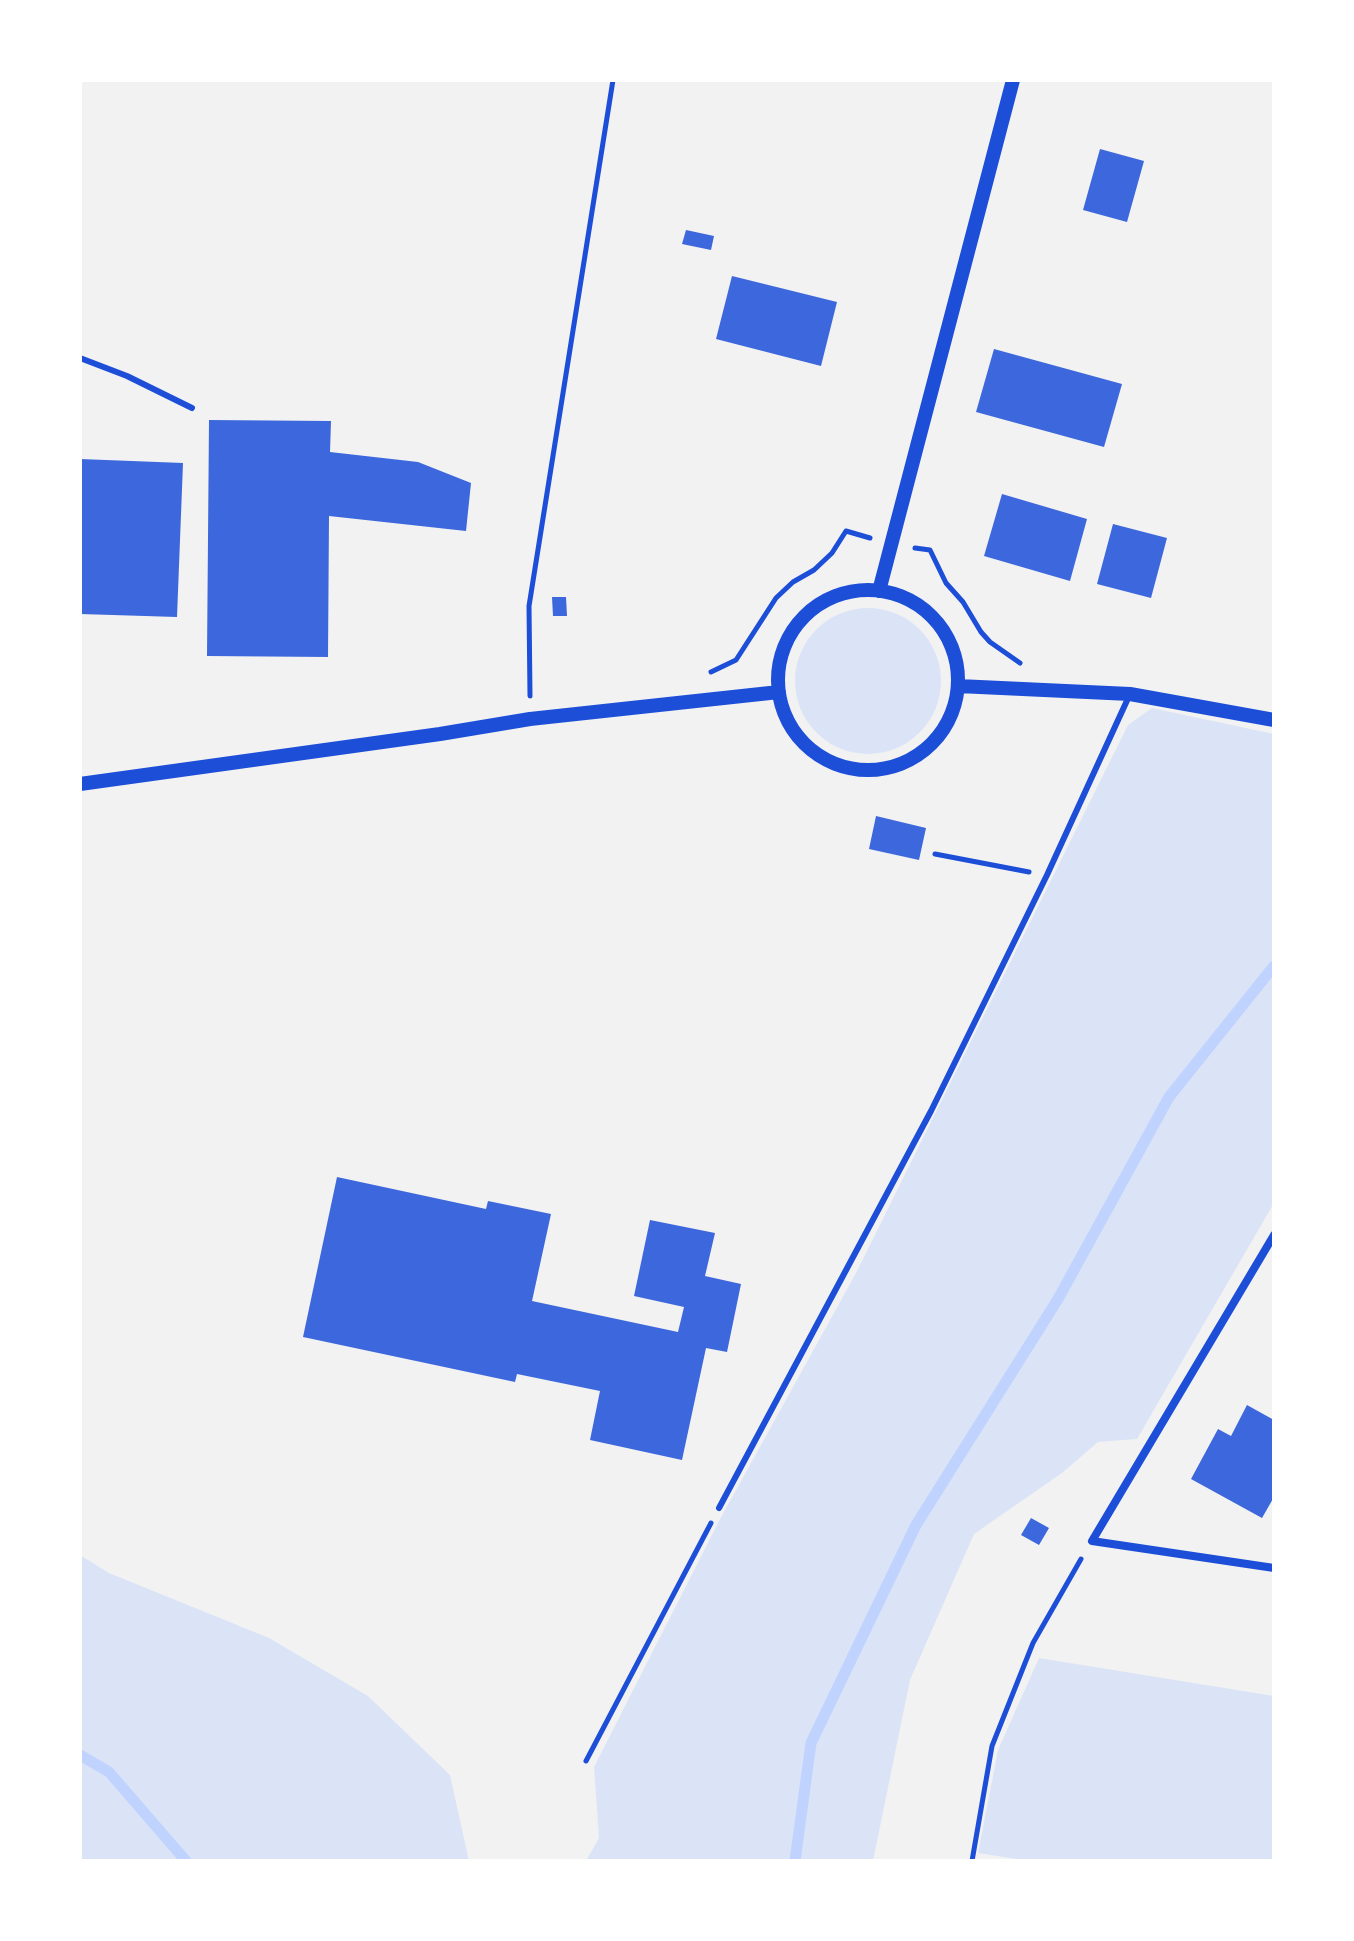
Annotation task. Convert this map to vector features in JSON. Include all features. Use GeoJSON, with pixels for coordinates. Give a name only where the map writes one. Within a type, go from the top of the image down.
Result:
{"type":"FeatureCollection","features":[{"type":"Feature","properties":{"kind":"street"},"geometry":{"type":"LineString","coordinates":[[879,591],[1013,80]]}},
{"type":"Feature","properties":{"kind":"street"},"geometry":{"type":"LineString","coordinates":[[879,591],[898,595],[915,604],[937,623],[952,648],[958,686],[947,722],[930,744],[907,761],[871,770],[834,763],[803,742],[791,728],[779,692],[778,672],[791,633],[820,604],[838,595],[879,591]]}},
{"type":"Feature","properties":{"kind":"street"},"geometry":{"type":"LineString","coordinates":[[958,686],[1130,694],[1274,720]]}},
{"type":"Feature","properties":{"kind":"street"},"geometry":{"type":"LineString","coordinates":[[80,784],[530,719],[779,692]]}},
{"type":"Feature","properties":{"kind":"street"},"geometry":{"type":"LineString","coordinates":[[1274,1235],[1092,1541],[1274,1568]]}},
{"type":"Feature","properties":{"kind":"lane"},"geometry":{"type":"LineString","coordinates":[[80,358],[127,376],[192,408]]}},
{"type":"Feature","properties":{"kind":"lane"},"geometry":{"type":"LineString","coordinates":[[719,1508],[931,1111],[1047,875],[1130,694]]}},
{"type":"Feature","properties":{"kind":"path"},"geometry":{"type":"LineString","coordinates":[[530,719],[529,606],[613,80]]}},
{"type":"Feature","properties":{"kind":"path"},"geometry":{"type":"LineString","coordinates":[[696,674],[711,672],[736,660],[776,598],[832,553],[846,531]]}},
{"type":"Feature","properties":{"kind":"path"},"geometry":{"type":"LineString","coordinates":[[930,550],[946,583],[990,642],[1050,689]]}},
{"type":"Feature","properties":{"kind":"path"},"geometry":{"type":"LineString","coordinates":[[935,854],[1047,875]]}},
{"type":"Feature","properties":{"kind":"path"},"geometry":{"type":"LineString","coordinates":[[586,1761],[719,1508]]}},
{"type":"Feature","properties":{"kind":"path"},"geometry":{"type":"LineString","coordinates":[[972,1861],[992,1746],[1033,1643],[1092,1541]]}},
{"type":"Feature","properties":{"kind":"shaded area"},"geometry":{"type":"Polygon","coordinates":[[[868,608],[896,613],[920,629],[936,653],[941,681],[936,709],[920,733],[896,749],[868,754],[840,749],[816,733],[800,709],[795,681],[800,653],[816,629],[840,613],[868,608]]]}},
{"type":"Feature","properties":{"kind":"shaded area"},"geometry":{"type":"Polygon","coordinates":[[[1152,708],[1274,734],[1274,1203],[1137,1439],[1098,1442],[1062,1473],[974,1534],[910,1680],[873,1861],[586,1861],[599,1838],[594,1767],[719,1521],[856,1273],[1128,725],[1152,708]]]}},
{"type":"Feature","properties":{"kind":"shaded area"},"geometry":{"type":"Polygon","coordinates":[[[80,1555],[109,1573],[269,1638],[368,1696],[450,1775],[469,1861],[80,1861],[80,1555]]]}},
{"type":"Feature","properties":{"kind":"shaded area"},"geometry":{"type":"Polygon","coordinates":[[[1039,1658],[1274,1696],[1274,1861],[1029,1861],[978,1853],[998,1750],[1039,1658]]]}},
{"type":"Feature","properties":{"kind":"building"},"geometry":{"type":"Polygon","coordinates":[[[1100,149],[1144,161],[1127,222],[1083,210],[1100,149]]]}},
{"type":"Feature","properties":{"kind":"building"},"geometry":{"type":"Polygon","coordinates":[[[686,230],[714,236],[711,250],[682,244],[686,230]]]}},
{"type":"Feature","properties":{"kind":"building"},"geometry":{"type":"Polygon","coordinates":[[[732,276],[837,302],[821,366],[716,339],[732,276]]]}},
{"type":"Feature","properties":{"kind":"building"},"geometry":{"type":"Polygon","coordinates":[[[994,349],[1122,384],[1104,447],[976,412],[994,349]]]}},
{"type":"Feature","properties":{"kind":"building"},"geometry":{"type":"Polygon","coordinates":[[[209,420],[331,421],[330,452],[418,462],[471,483],[466,531],[329,516],[328,657],[207,656],[209,420]]]}},
{"type":"Feature","properties":{"kind":"building"},"geometry":{"type":"Polygon","coordinates":[[[80,459],[183,463],[177,617],[80,614],[80,459]]]}},
{"type":"Feature","properties":{"kind":"building"},"geometry":{"type":"Polygon","coordinates":[[[1002,494],[1087,519],[1070,581],[984,556],[1002,494]]]}},
{"type":"Feature","properties":{"kind":"building"},"geometry":{"type":"Polygon","coordinates":[[[1113,524],[1167,538],[1151,598],[1097,584],[1113,524]]]}},
{"type":"Feature","properties":{"kind":"building"},"geometry":{"type":"Polygon","coordinates":[[[552,597],[566,597],[567,616],[553,616],[552,597]]]}},
{"type":"Feature","properties":{"kind":"building"},"geometry":{"type":"Polygon","coordinates":[[[876,816],[926,828],[919,860],[869,849],[876,816]]]}},
{"type":"Feature","properties":{"kind":"building"},"geometry":{"type":"Polygon","coordinates":[[[337,1177],[486,1209],[488,1201],[551,1214],[532,1301],[678,1332],[684,1307],[634,1296],[650,1220],[715,1233],[705,1276],[741,1284],[727,1352],[706,1348],[682,1460],[590,1440],[600,1391],[517,1374],[515,1382],[303,1337],[337,1177]]]}},
{"type":"Feature","properties":{"kind":"building"},"geometry":{"type":"Polygon","coordinates":[[[1247,1405],[1274,1420],[1274,1497],[1262,1518],[1191,1479],[1218,1429],[1231,1436],[1247,1405]]]}},
{"type":"Feature","properties":{"kind":"building"},"geometry":{"type":"Polygon","coordinates":[[[1031,1518],[1049,1528],[1039,1545],[1021,1535],[1031,1518]]]}},
{"type":"Feature","properties":{"kind":"waterway"},"geometry":{"type":"LineString","coordinates":[[795,1861],[811,1743],[916,1525],[1058,1299],[1169,1097],[1274,966]]}},
{"type":"Feature","properties":{"kind":"waterway"},"geometry":{"type":"LineString","coordinates":[[80,1755],[109,1772],[186,1861]]}}]}
